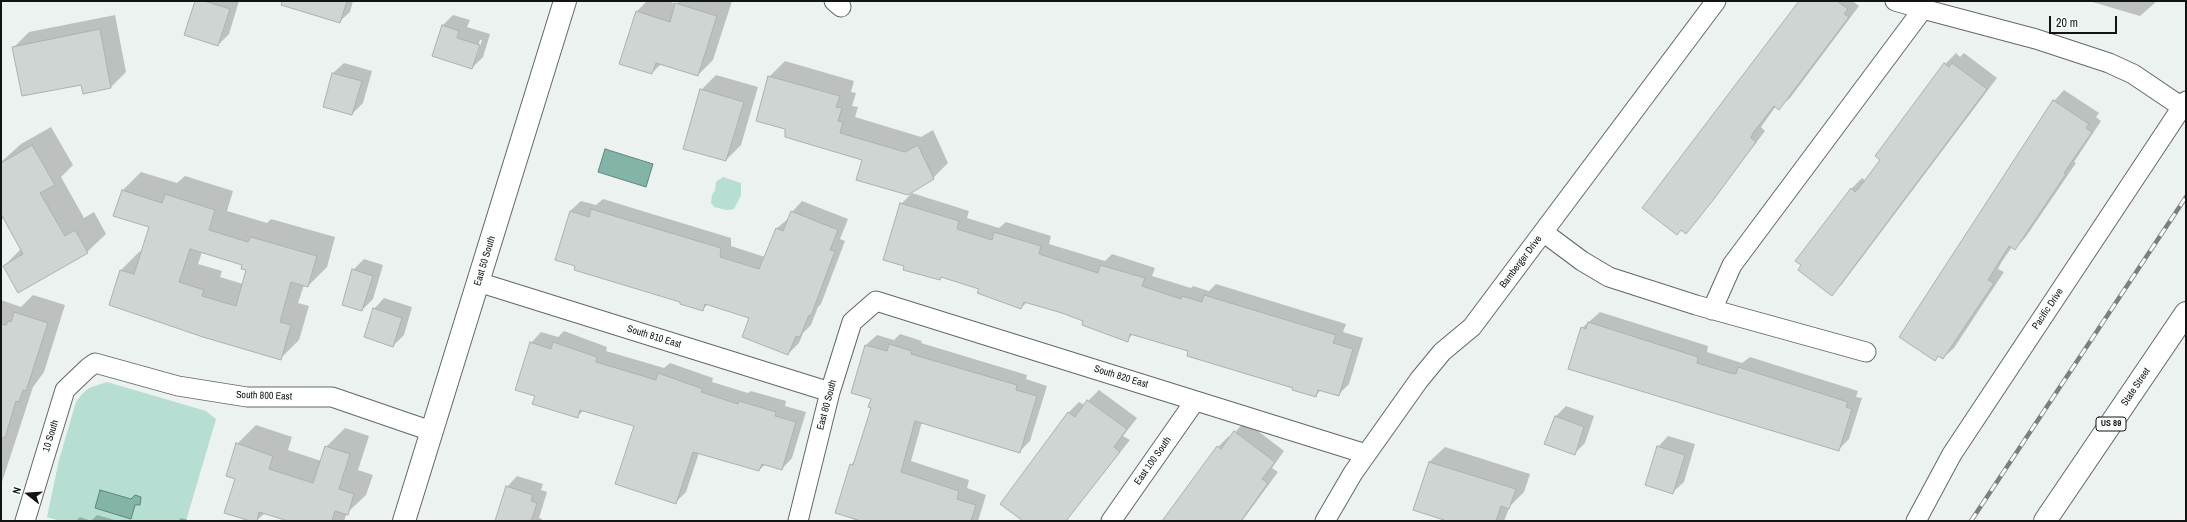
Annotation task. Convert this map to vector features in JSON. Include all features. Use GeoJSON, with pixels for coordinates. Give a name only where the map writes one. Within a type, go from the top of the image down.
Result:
{"type":"FeatureCollection","features":[{"type":"Feature","properties":{"kind":"main road","name":"East 50 South"},"geometry":{"type":"LineString","coordinates":[[404,521],[565,1]]}},
{"type":"Feature","properties":{"kind":"main road","name":"State Street"},"geometry":{"type":"LineString","coordinates":[[2045,521],[2183,323]]}},
{"type":"Feature","properties":{"kind":"street","name":"Bamberger Drive"},"geometry":{"type":"LineString","coordinates":[[1325,521],[1366,454],[1418,380],[1442,352],[1472,327],[1716,1]]}},
{"type":"Feature","properties":{"kind":"street"},"geometry":{"type":"LineString","coordinates":[[1895,1],[2036,39],[2109,63],[2133,74],[2184,104]]}},
{"type":"Feature","properties":{"kind":"street"},"geometry":{"type":"LineString","coordinates":[[1712,310],[1732,265],[1923,9]]}},
{"type":"Feature","properties":{"kind":"street","name":"Pacific Drive"},"geometry":{"type":"LineString","coordinates":[[1916,521],[1952,454],[2184,104]]}},
{"type":"Feature","properties":{"kind":"street"},"geometry":{"type":"LineString","coordinates":[[1543,232],[1582,261],[1609,277],[1712,310],[1866,352]]}},
{"type":"Feature","properties":{"kind":"street","name":"South 810 East"},"geometry":{"type":"LineString","coordinates":[[478,282],[830,392]]}},
{"type":"Feature","properties":{"kind":"street","name":"South 820 East"},"geometry":{"type":"LineString","coordinates":[[876,301],[1366,454]]}},
{"type":"Feature","properties":{"kind":"street","name":"East 80 South"},"geometry":{"type":"LineString","coordinates":[[798,521],[830,392],[852,322],[876,301]]}},
{"type":"Feature","properties":{"kind":"street","name":"South 800 East"},"geometry":{"type":"LineString","coordinates":[[95,364],[178,386],[247,397],[332,397],[431,431]]}},
{"type":"Feature","properties":{"kind":"street","name":"10 South"},"geometry":{"type":"LineString","coordinates":[[25,521],[65,390],[88,368],[95,364]]}},
{"type":"Feature","properties":{"kind":"street","name":"East 100 South"},"geometry":{"type":"LineString","coordinates":[[1111,521],[1195,401]]}},
{"type":"Feature","properties":{"kind":"shaded area"},"geometry":{"type":"Polygon","coordinates":[[[605,149],[653,164],[646,187],[598,172],[605,149]]]}},
{"type":"Feature","properties":{"kind":"shaded area"},"geometry":{"type":"Polygon","coordinates":[[[723,177],[741,183],[741,195],[734,209],[727,210],[714,207],[711,203],[716,182],[723,177]]]}},
{"type":"Feature","properties":{"kind":"shaded area"},"geometry":{"type":"Polygon","coordinates":[[[107,382],[206,411],[216,419],[186,521],[60,521],[47,517],[59,460],[76,402],[89,388],[107,382]]]}},
{"type":"Feature","properties":{"kind":"shaded area"},"geometry":{"type":"Polygon","coordinates":[[[100,490],[131,499],[135,495],[141,497],[140,505],[135,505],[131,519],[95,508],[100,490]]]}},
{"type":"Feature","properties":{"kind":"building"},"geometry":{"type":"Polygon","coordinates":[[[195,1],[204,1],[230,9],[218,46],[184,35],[195,1]]]}},
{"type":"Feature","properties":{"kind":"building"},"geometry":{"type":"Polygon","coordinates":[[[282,1],[347,1],[340,23],[281,5],[282,1]]]}},
{"type":"Feature","properties":{"kind":"building"},"geometry":{"type":"Polygon","coordinates":[[[1799,1],[1837,1],[1848,9],[1844,14],[1849,17],[1779,110],[1774,106],[1753,133],[1751,138],[1756,142],[1714,199],[1686,234],[1681,230],[1677,235],[1642,208],[1799,1]]]}},
{"type":"Feature","properties":{"kind":"building"},"geometry":{"type":"Polygon","coordinates":[[[675,3],[717,16],[698,76],[656,63],[652,74],[619,64],[636,11],[670,22],[675,3]]]}},
{"type":"Feature","properties":{"kind":"building"},"geometry":{"type":"Polygon","coordinates":[[[442,25],[459,31],[457,38],[480,45],[472,69],[432,56],[442,25]]]}},
{"type":"Feature","properties":{"kind":"building"},"geometry":{"type":"Polygon","coordinates":[[[100,29],[111,88],[83,94],[81,85],[22,96],[12,47],[100,29]]]}},
{"type":"Feature","properties":{"kind":"building"},"geometry":{"type":"Polygon","coordinates":[[[1944,63],[1949,67],[1952,63],[1987,89],[1832,296],[1798,270],[1801,265],[1795,261],[1851,188],[1855,192],[1859,188],[1880,160],[1875,156],[1944,63]]]}},
{"type":"Feature","properties":{"kind":"building"},"geometry":{"type":"Polygon","coordinates":[[[332,73],[362,81],[352,115],[323,107],[332,73]]]}},
{"type":"Feature","properties":{"kind":"building"},"geometry":{"type":"Polygon","coordinates":[[[768,76],[840,96],[836,107],[842,108],[838,121],[843,122],[840,133],[905,152],[918,145],[934,179],[908,195],[856,180],[862,160],[785,137],[785,129],[756,121],[768,76]]]}},
{"type":"Feature","properties":{"kind":"building"},"geometry":{"type":"Polygon","coordinates":[[[700,89],[744,102],[726,161],[683,149],[700,89]]]}},
{"type":"Feature","properties":{"kind":"building"},"geometry":{"type":"Polygon","coordinates":[[[2053,100],[2089,124],[2086,128],[2092,132],[2015,250],[2009,246],[1988,280],[1994,283],[1943,359],[1938,356],[1935,361],[1899,337],[2053,100]]]}},
{"type":"Feature","properties":{"kind":"building"},"geometry":{"type":"Polygon","coordinates":[[[32,145],[55,185],[40,193],[65,236],[75,230],[88,253],[18,293],[3,266],[23,254],[1,214],[1,163],[32,145]]]}},
{"type":"Feature","properties":{"kind":"building"},"geometry":{"type":"Polygon","coordinates":[[[122,190],[162,203],[165,194],[215,210],[209,230],[248,242],[251,237],[317,256],[308,287],[291,282],[280,322],[291,325],[281,360],[203,337],[109,305],[120,270],[134,274],[149,227],[113,216],[122,190]],[[190,249],[179,282],[204,290],[202,296],[236,306],[246,270],[241,269],[242,265],[190,249]]]}},
{"type":"Feature","properties":{"kind":"building"},"geometry":{"type":"Polygon","coordinates":[[[900,203],[959,221],[957,229],[992,240],[994,232],[1041,246],[1039,254],[1098,273],[1100,265],[1145,278],[1142,286],[1181,299],[1182,296],[1202,302],[1204,295],[1336,335],[1333,343],[1353,349],[1339,396],[1318,390],[1316,397],[1292,390],[1293,388],[1187,356],[1188,351],[1130,334],[1128,342],[1082,325],[1083,321],[1062,313],[1024,302],[1021,309],[977,293],[979,289],[941,277],[940,280],[903,270],[904,266],[883,260],[900,203]]]}},
{"type":"Feature","properties":{"kind":"building"},"geometry":{"type":"Polygon","coordinates":[[[591,209],[721,248],[720,257],[759,269],[776,228],[783,231],[791,211],[838,230],[830,250],[835,251],[811,316],[809,315],[800,337],[796,336],[788,355],[742,337],[749,318],[705,304],[703,311],[680,304],[680,302],[574,270],[575,266],[555,260],[570,211],[589,217],[591,209]]]}},
{"type":"Feature","properties":{"kind":"building"},"geometry":{"type":"Polygon","coordinates":[[[352,269],[373,276],[362,311],[342,305],[352,269]]]}},
{"type":"Feature","properties":{"kind":"building"},"geometry":{"type":"Polygon","coordinates":[[[373,308],[402,318],[393,347],[364,337],[373,308]]]}},
{"type":"Feature","properties":{"kind":"building"},"geometry":{"type":"Polygon","coordinates":[[[14,312],[48,323],[26,391],[23,390],[19,402],[16,401],[5,438],[1,437],[1,324],[6,325],[8,321],[11,322],[14,312]]]}},
{"type":"Feature","properties":{"kind":"building"},"geometry":{"type":"Polygon","coordinates":[[[1588,322],[1698,357],[1697,363],[1736,374],[1738,367],[1848,402],[1846,407],[1852,409],[1839,451],[1568,369],[1581,327],[1586,329],[1588,322]]]}},
{"type":"Feature","properties":{"kind":"building"},"geometry":{"type":"Polygon","coordinates":[[[530,342],[551,349],[553,342],[597,357],[596,362],[656,380],[658,373],[703,389],[701,392],[738,404],[739,401],[776,412],[775,416],[796,422],[782,470],[762,464],[759,471],[693,452],[676,504],[615,484],[634,426],[580,410],[578,418],[532,404],[535,396],[515,390],[530,342]]]}},
{"type":"Feature","properties":{"kind":"building"},"geometry":{"type":"Polygon","coordinates":[[[889,344],[912,351],[911,354],[1017,385],[1016,390],[1037,396],[1020,453],[915,421],[901,472],[959,491],[957,499],[976,505],[971,521],[861,521],[835,513],[850,464],[853,465],[871,408],[868,407],[871,399],[851,393],[865,345],[887,351],[889,344]]]}},
{"type":"Feature","properties":{"kind":"building"},"geometry":{"type":"Polygon","coordinates":[[[1087,400],[1127,429],[1114,447],[1120,452],[1066,521],[1023,521],[1000,504],[1068,412],[1075,417],[1087,400]]]}},
{"type":"Feature","properties":{"kind":"building"},"geometry":{"type":"Polygon","coordinates":[[[1555,416],[1584,427],[1575,455],[1544,444],[1555,416]]]}},
{"type":"Feature","properties":{"kind":"building"},"geometry":{"type":"Polygon","coordinates":[[[1234,431],[1275,462],[1262,479],[1268,483],[1241,521],[1162,521],[1217,446],[1221,449],[1234,431]]]}},
{"type":"Feature","properties":{"kind":"building"},"geometry":{"type":"Polygon","coordinates":[[[236,443],[273,456],[269,469],[313,483],[325,446],[350,454],[339,489],[354,494],[348,515],[335,511],[332,521],[288,521],[259,512],[257,521],[250,521],[224,513],[235,479],[226,476],[236,443]]]}},
{"type":"Feature","properties":{"kind":"building"},"geometry":{"type":"Polygon","coordinates":[[[1657,446],[1685,455],[1673,494],[1645,485],[1657,446]]]}},
{"type":"Feature","properties":{"kind":"building"},"geometry":{"type":"Polygon","coordinates":[[[1429,462],[1516,489],[1509,509],[1501,506],[1496,521],[1447,521],[1413,510],[1429,462]]]}},
{"type":"Feature","properties":{"kind":"building"},"geometry":{"type":"Polygon","coordinates":[[[506,486],[533,495],[531,501],[537,503],[532,519],[529,521],[495,521],[506,486]]]}},
{"type":"Feature","properties":{"kind":"railway"},"geometry":{"type":"LineString","coordinates":[[1971,521],[2186,197]]}}]}
